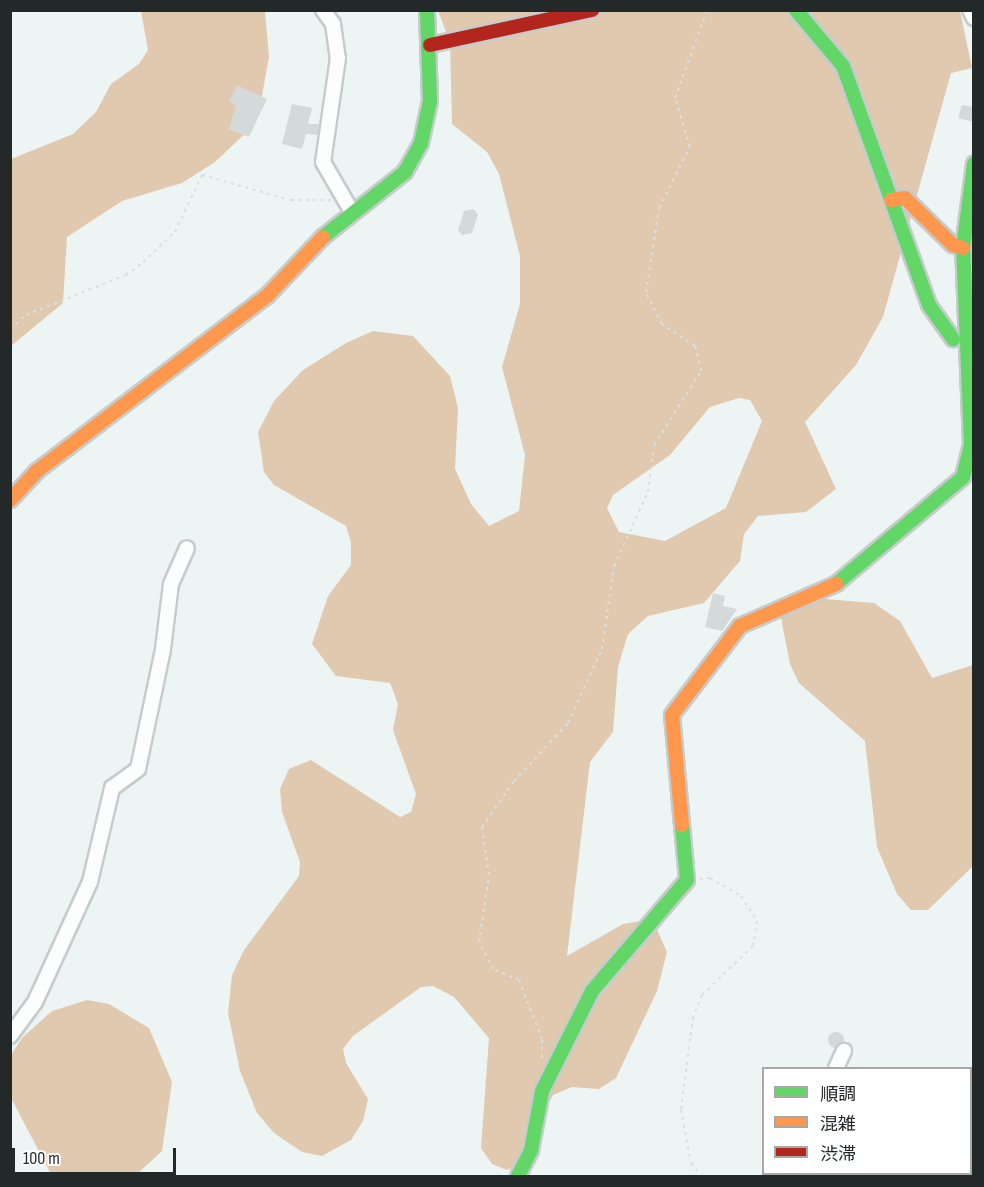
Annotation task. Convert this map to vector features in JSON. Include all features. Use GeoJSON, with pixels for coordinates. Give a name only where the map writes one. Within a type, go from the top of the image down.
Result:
{"type":"FeatureCollection","features":[{"type":"Feature","properties":{"kind":"street"},"geometry":{"type":"LineString","coordinates":[[323,10],[333,24],[338,58],[324,162],[343,200],[352,212]]}},
{"type":"Feature","properties":{"kind":"street"},"geometry":{"type":"LineString","coordinates":[[10,500],[37,471],[267,296],[352,212],[405,172],[421,143],[430,101],[430,45],[427,10]]}},
{"type":"Feature","properties":{"kind":"street"},"geometry":{"type":"LineString","coordinates":[[430,45],[592,10]]}},
{"type":"Feature","properties":{"kind":"street"},"geometry":{"type":"LineString","coordinates":[[796,10],[843,66],[929,305],[953,339]]}},
{"type":"Feature","properties":{"kind":"street"},"geometry":{"type":"LineString","coordinates":[[970,10],[974,18]]}},
{"type":"Feature","properties":{"kind":"street"},"geometry":{"type":"LineString","coordinates":[[518,1176],[531,1150],[545,1083],[592,991],[687,880],[669,729],[672,715],[700,674],[751,617],[825,591],[900,534],[963,477],[971,444],[963,248],[974,164]]}},
{"type":"Feature","properties":{"kind":"street"},"geometry":{"type":"LineString","coordinates":[[891,200],[905,198],[953,245],[963,248]]}},
{"type":"Feature","properties":{"kind":"street"},"geometry":{"type":"LineString","coordinates":[[10,1036],[35,1002],[90,882],[112,788],[138,769],[144,750],[147,704],[164,649],[171,584],[187,548]]}},
{"type":"Feature","properties":{"kind":"street"},"geometry":{"type":"LineString","coordinates":[[836,1067],[844,1051]]}},
{"type":"Feature","properties":{"kind":"path"},"geometry":{"type":"LineString","coordinates":[[542,1070],[542,1039],[519,980],[493,969],[478,942],[489,875],[482,827],[514,781],[568,723],[602,649],[614,566],[648,492],[654,445],[701,371],[695,346],[662,324],[646,292],[659,208],[690,147],[675,98],[707,10]]}},
{"type":"Feature","properties":{"kind":"path"},"geometry":{"type":"LineString","coordinates":[[10,329],[26,315],[126,275],[143,262],[175,232],[202,175],[291,200],[343,200]]}},
{"type":"Feature","properties":{"kind":"path"},"geometry":{"type":"LineString","coordinates":[[687,880],[710,878],[731,890],[757,921],[753,946],[702,995],[693,1017],[681,1110],[691,1163],[701,1176]]}},
{"type":"Feature","properties":{"kind":"shaded area"},"geometry":{"type":"Polygon","coordinates":[[[141,11],[265,11],[269,57],[260,107],[251,128],[215,162],[182,183],[122,201],[67,237],[63,303],[11,346],[11,159],[73,134],[96,112],[111,84],[139,64],[148,50],[141,11]]]}},
{"type":"Feature","properties":{"kind":"shaded area"},"geometry":{"type":"Polygon","coordinates":[[[438,11],[960,11],[972,68],[951,73],[883,317],[856,365],[805,422],[836,489],[806,512],[758,516],[744,534],[740,561],[704,603],[648,616],[628,634],[618,667],[613,732],[590,762],[567,956],[623,924],[647,920],[654,923],[667,952],[657,991],[616,1078],[599,1089],[572,1087],[553,1095],[541,1116],[538,1156],[507,1170],[492,1164],[481,1148],[489,1038],[454,997],[433,986],[421,987],[353,1036],[343,1049],[346,1063],[368,1099],[363,1121],[351,1140],[322,1156],[302,1152],[274,1133],[257,1113],[240,1071],[228,1013],[232,975],[244,950],[299,876],[300,862],[282,812],[280,789],[289,769],[311,760],[400,817],[411,812],[416,794],[393,730],[398,704],[390,683],[336,676],[312,644],[328,596],[351,565],[351,542],[346,526],[274,485],[264,472],[258,432],[274,401],[303,370],[346,343],[373,331],[413,336],[450,376],[458,408],[455,469],[471,504],[489,526],[519,511],[525,455],[502,367],[520,304],[520,256],[499,174],[487,152],[452,124],[450,42],[438,11]],[[739,398],[710,407],[670,455],[613,495],[607,508],[619,532],[665,541],[726,508],[762,421],[750,400],[739,398]]]}},
{"type":"Feature","properties":{"kind":"shaded area"},"geometry":{"type":"Polygon","coordinates":[[[813,598],[874,603],[900,621],[932,678],[973,665],[973,866],[928,910],[911,910],[897,894],[877,847],[865,741],[799,683],[790,664],[781,618],[813,598]]]}},
{"type":"Feature","properties":{"kind":"shaded area"},"geometry":{"type":"Polygon","coordinates":[[[87,1000],[109,1004],[149,1028],[172,1082],[162,1151],[135,1176],[52,1176],[11,1098],[11,1055],[22,1038],[52,1011],[87,1000]]]}},
{"type":"Feature","properties":{"kind":"building"},"geometry":{"type":"Polygon","coordinates":[[[237,85],[267,99],[249,137],[229,129],[236,105],[229,102],[237,85]]]}},
{"type":"Feature","properties":{"kind":"building"},"geometry":{"type":"Polygon","coordinates":[[[292,104],[312,108],[308,124],[319,124],[318,135],[306,134],[302,149],[282,144],[292,104]]]}},
{"type":"Feature","properties":{"kind":"building"},"geometry":{"type":"Polygon","coordinates":[[[962,105],[974,107],[974,122],[958,118],[962,105]]]}},
{"type":"Feature","properties":{"kind":"building"},"geometry":{"type":"Polygon","coordinates":[[[474,209],[478,215],[472,233],[462,235],[458,230],[464,211],[474,209]]]}},
{"type":"Feature","properties":{"kind":"building"},"geometry":{"type":"Polygon","coordinates":[[[713,593],[725,596],[723,606],[737,609],[722,631],[705,627],[713,593]]]}},
{"type":"Feature","properties":{"kind":"building"},"geometry":{"type":"Polygon","coordinates":[[[836,1032],[844,1040],[836,1048],[828,1040],[836,1032]]]}},
{"type":"Feature","properties":{"kind":"traffic: fast"},"geometry":{"type":"LineString","coordinates":[[323,237],[405,172],[421,143],[430,101],[427,10]]}},
{"type":"Feature","properties":{"kind":"traffic: fast"},"geometry":{"type":"LineString","coordinates":[[796,10],[843,66],[929,305],[953,339]]}},
{"type":"Feature","properties":{"kind":"traffic: fast"},"geometry":{"type":"LineString","coordinates":[[836,584],[963,477],[971,444],[963,248],[974,164]]}},
{"type":"Feature","properties":{"kind":"traffic: fast"},"geometry":{"type":"LineString","coordinates":[[518,1176],[531,1150],[542,1091],[592,991],[687,880],[682,825]]}},
{"type":"Feature","properties":{"kind":"traffic: slow"},"geometry":{"type":"LineString","coordinates":[[891,200],[905,198],[953,245],[963,248]]}},
{"type":"Feature","properties":{"kind":"traffic: slow"},"geometry":{"type":"LineString","coordinates":[[10,500],[37,471],[267,296],[323,237]]}},
{"type":"Feature","properties":{"kind":"traffic: slow"},"geometry":{"type":"LineString","coordinates":[[682,825],[672,715],[740,626],[836,584]]}},
{"type":"Feature","properties":{"kind":"traffic: jam"},"geometry":{"type":"LineString","coordinates":[[430,45],[592,10]]}}]}
